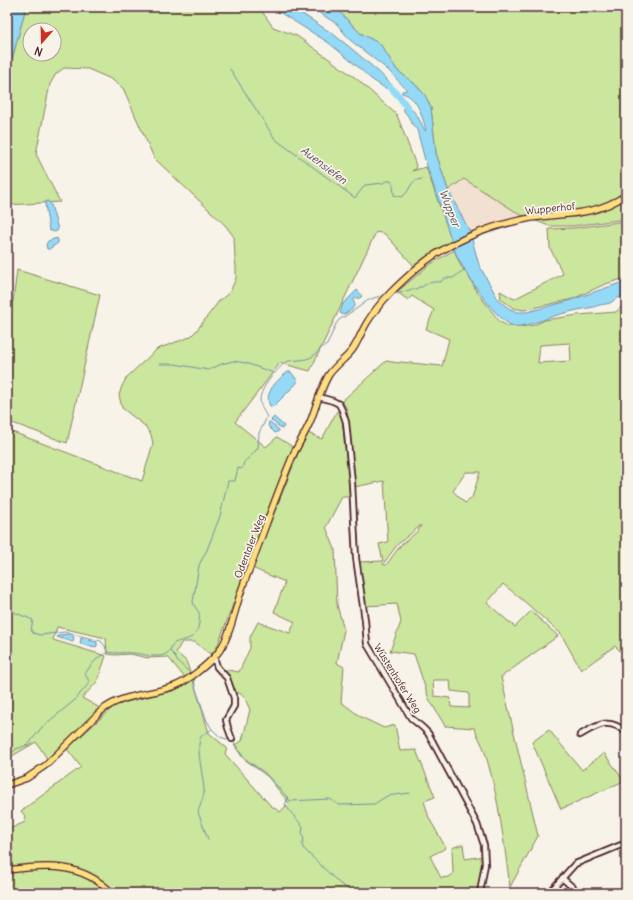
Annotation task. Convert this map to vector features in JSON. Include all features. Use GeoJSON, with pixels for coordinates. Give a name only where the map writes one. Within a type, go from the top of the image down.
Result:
{"type":"FeatureCollection","features":[{"type":"Feature","properties":{"kind":"main road","name":"Wupperhof"},"geometry":{"type":"LineString","coordinates":[[448,248],[475,234],[495,227],[528,218],[588,212],[605,206],[626,195]]}},
{"type":"Feature","properties":{"kind":"main road","name":"Odentaler Weg"},"geometry":{"type":"LineString","coordinates":[[7,785],[27,778],[46,765],[109,705],[134,696],[177,685],[190,678],[219,651],[228,631],[241,592],[294,454],[312,418],[319,397],[329,375],[353,349],[365,325],[378,307],[418,267],[448,248]]}},
{"type":"Feature","properties":{"kind":"main road"},"geometry":{"type":"LineString","coordinates":[[7,870],[48,866],[69,868],[92,877],[112,893]]}},
{"type":"Feature","properties":{"kind":"street","name":"Wüstenhofer Weg"},"geometry":{"type":"LineString","coordinates":[[319,397],[339,404],[346,422],[352,483],[356,558],[367,644],[411,718],[428,733],[477,824],[484,845],[486,857],[480,893]]}},
{"type":"Feature","properties":{"kind":"street"},"geometry":{"type":"LineString","coordinates":[[214,657],[217,667],[226,678],[234,698],[234,706],[226,720],[232,739]]}},
{"type":"Feature","properties":{"kind":"street"},"geometry":{"type":"LineString","coordinates":[[580,735],[597,726],[609,723],[618,726],[626,732]]}},
{"type":"Feature","properties":{"kind":"street"},"geometry":{"type":"LineString","coordinates":[[549,893],[575,864],[626,843]]}},
{"type":"Feature","properties":{"kind":"street"},"geometry":{"type":"LineString","coordinates":[[562,878],[578,893]]}},
{"type":"Feature","properties":{"kind":"shaded area"},"geometry":{"type":"Polygon","coordinates":[[[464,179],[521,215],[470,232],[448,190],[464,179]]]}},
{"type":"Feature","properties":{"kind":"green space"},"geometry":{"type":"Polygon","coordinates":[[[26,7],[259,7],[273,27],[297,36],[357,79],[397,115],[417,168],[412,171],[426,167],[452,241],[414,266],[385,234],[376,232],[310,371],[280,363],[235,422],[266,447],[277,437],[293,447],[217,647],[211,655],[195,642],[182,642],[176,652],[186,661],[191,675],[185,678],[168,657],[148,658],[130,654],[107,654],[106,638],[57,627],[53,640],[106,656],[97,682],[82,698],[100,708],[48,760],[36,742],[7,759],[7,430],[142,481],[153,443],[151,435],[145,426],[122,408],[119,395],[122,386],[127,377],[157,349],[190,337],[219,301],[230,292],[236,278],[234,237],[225,225],[154,158],[123,88],[111,79],[88,69],[64,68],[56,74],[50,84],[36,154],[60,202],[7,205],[7,78],[26,7]]]}},
{"type":"Feature","properties":{"kind":"green space"},"geometry":{"type":"Polygon","coordinates":[[[335,7],[626,7],[626,219],[573,226],[549,226],[521,215],[464,179],[448,190],[436,153],[431,108],[416,85],[397,70],[380,44],[360,33],[335,7]]]}},
{"type":"Feature","properties":{"kind":"green space"},"geometry":{"type":"Polygon","coordinates":[[[626,221],[626,278],[605,284],[573,299],[524,310],[513,308],[501,299],[500,291],[514,299],[563,274],[550,248],[549,229],[574,228],[626,221]]]}},
{"type":"Feature","properties":{"kind":"green space"},"geometry":{"type":"Polygon","coordinates":[[[454,250],[461,266],[477,292],[500,322],[508,326],[520,327],[534,325],[545,320],[578,315],[616,312],[626,302],[626,657],[615,646],[581,670],[561,634],[503,584],[487,603],[515,627],[531,611],[558,636],[501,677],[538,836],[510,887],[501,821],[491,772],[485,753],[474,728],[445,726],[429,699],[414,654],[390,651],[401,622],[397,604],[366,606],[362,590],[359,562],[383,561],[379,544],[388,542],[384,481],[354,487],[347,409],[342,401],[386,361],[442,366],[449,339],[426,329],[434,310],[412,296],[408,300],[397,292],[429,265],[454,250]],[[570,343],[540,345],[538,363],[571,361],[570,343]],[[466,472],[453,491],[465,503],[472,498],[480,472],[466,472]],[[421,525],[397,545],[383,564],[384,565],[386,565],[400,546],[418,531],[421,525]],[[433,680],[434,696],[450,698],[451,707],[469,708],[469,693],[451,691],[450,680],[433,680]]]}},
{"type":"Feature","properties":{"kind":"green space"},"geometry":{"type":"Polygon","coordinates":[[[17,270],[100,295],[67,443],[7,421],[7,308],[13,301],[17,270]]]}},
{"type":"Feature","properties":{"kind":"green space"},"geometry":{"type":"Polygon","coordinates":[[[337,411],[342,417],[351,497],[342,497],[326,527],[335,549],[337,605],[344,630],[337,663],[344,667],[341,702],[361,717],[384,728],[395,725],[400,751],[416,750],[435,797],[424,801],[429,818],[446,848],[430,856],[441,878],[449,877],[453,874],[452,848],[463,844],[465,859],[484,856],[478,893],[215,893],[192,888],[191,893],[7,893],[7,830],[25,822],[26,817],[21,811],[81,767],[67,749],[114,706],[172,691],[179,688],[194,677],[195,686],[209,733],[227,748],[225,754],[270,805],[280,812],[289,803],[268,777],[243,758],[234,745],[242,741],[250,710],[244,696],[230,688],[222,669],[239,672],[250,648],[250,637],[258,622],[290,633],[295,622],[274,612],[285,582],[252,568],[299,451],[308,433],[322,439],[337,411]]]}},
{"type":"Feature","properties":{"kind":"green space"},"geometry":{"type":"Polygon","coordinates":[[[549,730],[582,770],[604,753],[624,781],[561,809],[532,742],[549,730]]]}},
{"type":"Feature","properties":{"kind":"water"},"geometry":{"type":"Polygon","coordinates":[[[9,7],[26,7],[7,78],[7,16],[9,7]]]}},
{"type":"Feature","properties":{"kind":"water"},"geometry":{"type":"Polygon","coordinates":[[[271,7],[290,7],[333,34],[380,73],[399,92],[396,94],[389,88],[385,88],[371,79],[329,43],[271,7]]]}},
{"type":"Feature","properties":{"kind":"water","name":"Wupper"},"geometry":{"type":"Polygon","coordinates":[[[310,7],[335,7],[360,33],[380,44],[397,70],[416,85],[425,95],[431,108],[436,153],[448,190],[470,232],[479,265],[499,301],[510,309],[518,312],[527,312],[565,302],[626,281],[626,295],[615,299],[608,304],[556,315],[537,322],[519,326],[514,326],[507,323],[499,316],[481,295],[456,254],[425,160],[417,130],[404,111],[403,103],[405,102],[417,115],[425,131],[423,119],[416,103],[412,98],[402,93],[402,91],[407,90],[387,69],[350,40],[337,24],[310,7]]]}},
{"type":"Feature","properties":{"kind":"water"},"geometry":{"type":"Polygon","coordinates":[[[46,201],[48,201],[51,205],[58,229],[54,232],[49,230],[45,204],[46,201]]]}},
{"type":"Feature","properties":{"kind":"water"},"geometry":{"type":"Polygon","coordinates":[[[57,238],[58,243],[47,249],[46,245],[48,241],[57,238]]]}},
{"type":"Feature","properties":{"kind":"water"},"geometry":{"type":"Polygon","coordinates":[[[357,290],[362,296],[353,300],[355,305],[351,310],[343,315],[340,313],[343,304],[357,290]]]}},
{"type":"Feature","properties":{"kind":"water"},"geometry":{"type":"Polygon","coordinates":[[[288,372],[291,372],[297,380],[297,383],[273,407],[270,406],[268,396],[270,391],[276,382],[288,372]]]}},
{"type":"Feature","properties":{"kind":"water"},"geometry":{"type":"Polygon","coordinates":[[[274,417],[284,426],[282,429],[271,420],[274,417]]]}},
{"type":"Feature","properties":{"kind":"water"},"geometry":{"type":"Polygon","coordinates":[[[269,422],[279,431],[275,433],[268,426],[269,422]]]}},
{"type":"Feature","properties":{"kind":"water"},"geometry":{"type":"Polygon","coordinates":[[[72,634],[74,637],[73,642],[57,637],[59,635],[72,634]]]}},
{"type":"Feature","properties":{"kind":"water"},"geometry":{"type":"Polygon","coordinates":[[[81,638],[97,642],[97,646],[80,644],[81,638]]]}},
{"type":"Feature","properties":{"kind":"waterway","name":"Auensiefen"},"geometry":{"type":"LineString","coordinates":[[230,69],[275,139],[355,198],[365,185],[383,183],[386,181],[391,181],[394,195],[402,197],[414,181],[422,179]]}},
{"type":"Feature","properties":{"kind":"waterway"},"geometry":{"type":"LineString","coordinates":[[390,87],[399,96],[409,110]]}},
{"type":"Feature","properties":{"kind":"waterway"},"geometry":{"type":"LineString","coordinates":[[397,294],[422,287],[426,284],[441,282],[444,278],[453,278],[465,269]]}},
{"type":"Feature","properties":{"kind":"waterway"},"geometry":{"type":"LineString","coordinates":[[7,607],[16,613],[33,620],[31,630],[33,633],[40,635],[65,632],[101,641],[107,652],[110,653],[136,653],[151,656],[162,656],[169,651],[174,643],[191,638],[196,633],[199,623],[199,613],[193,602],[199,565],[207,550],[220,516],[228,481],[235,481],[238,468],[241,469],[244,461],[258,448],[259,433],[267,417],[260,402],[263,390],[278,369],[286,362],[306,359],[313,356],[327,345],[339,320],[368,300],[380,296]]}},
{"type":"Feature","properties":{"kind":"waterway"},"geometry":{"type":"LineString","coordinates":[[624,296],[626,300]]}},
{"type":"Feature","properties":{"kind":"waterway"},"geometry":{"type":"LineString","coordinates":[[160,364],[175,364],[208,370],[233,361],[246,363],[274,373]]}},
{"type":"Feature","properties":{"kind":"waterway"},"geometry":{"type":"LineString","coordinates":[[170,651],[175,656],[177,661],[188,671]]}},
{"type":"Feature","properties":{"kind":"waterway"},"geometry":{"type":"LineString","coordinates":[[7,758],[16,749],[28,745],[42,727],[75,700],[89,683],[85,674],[91,665],[106,653]]}},
{"type":"Feature","properties":{"kind":"waterway"},"geometry":{"type":"LineString","coordinates":[[193,681],[207,721],[212,729],[220,737],[233,741],[244,758],[265,773],[288,798],[285,805],[303,827],[303,848],[339,883],[353,893]]}},
{"type":"Feature","properties":{"kind":"waterway"},"geometry":{"type":"LineString","coordinates":[[208,839],[198,812],[204,791],[199,741],[204,734],[211,730]]}},
{"type":"Feature","properties":{"kind":"waterway"},"geometry":{"type":"LineString","coordinates":[[288,798],[290,801],[330,799],[339,805],[374,804],[387,796],[410,793]]}}]}
